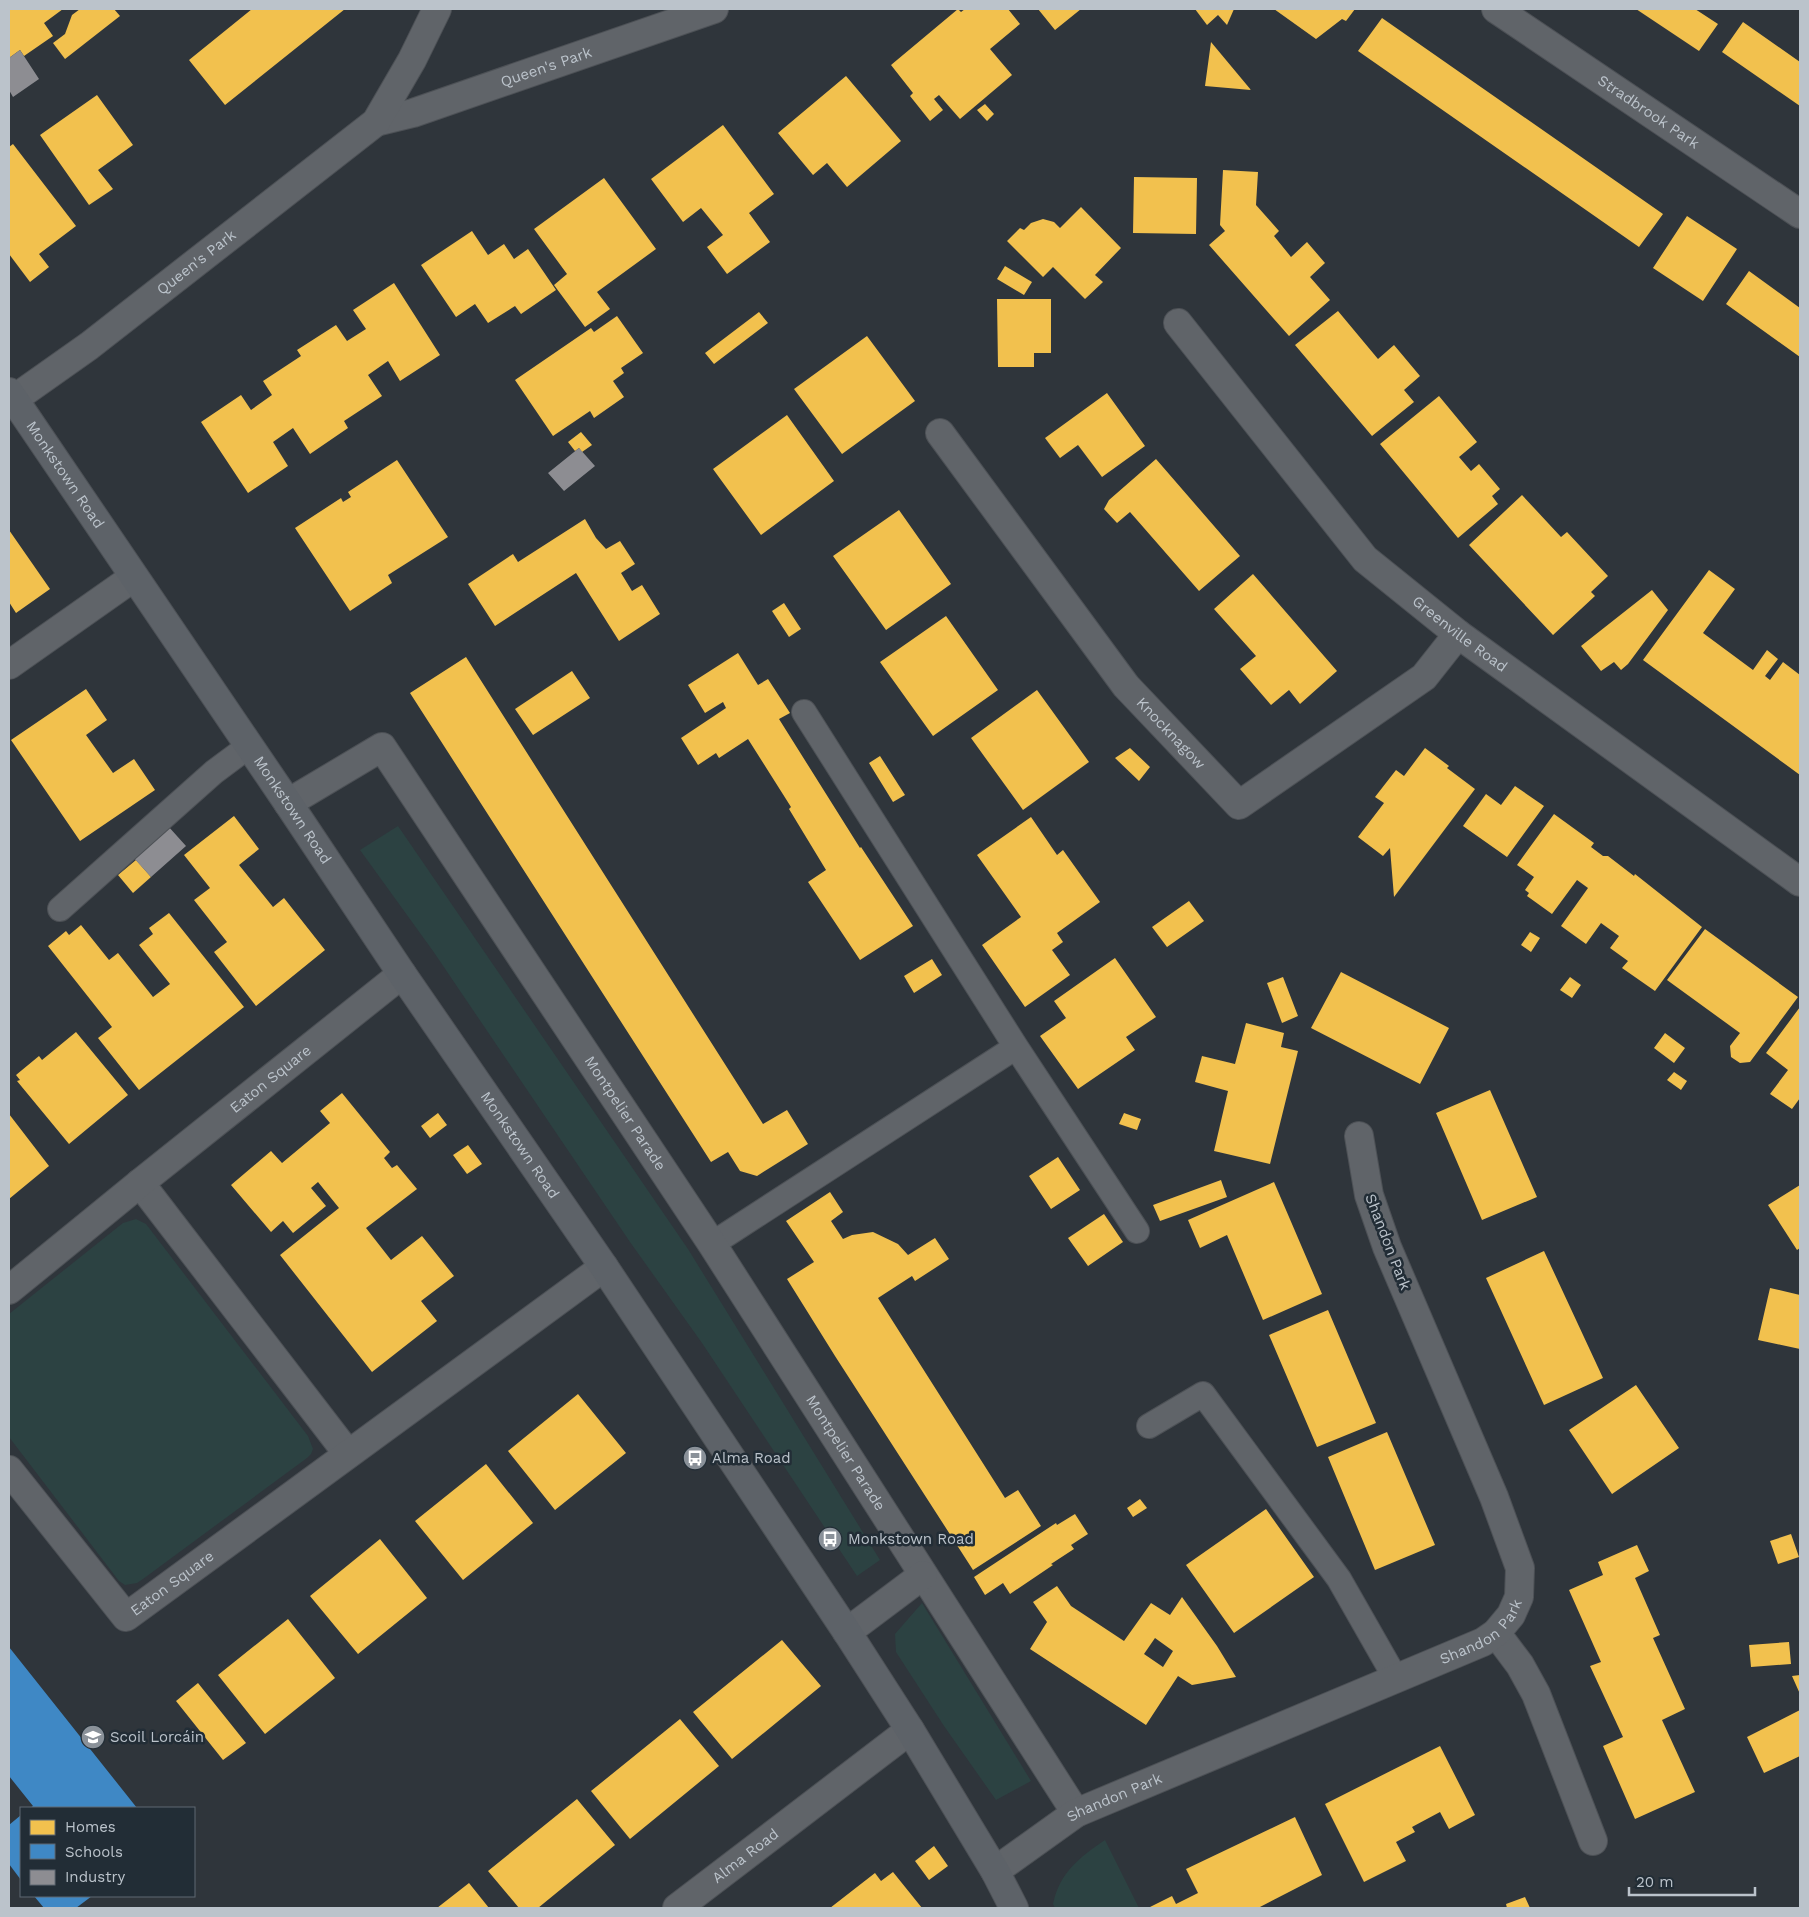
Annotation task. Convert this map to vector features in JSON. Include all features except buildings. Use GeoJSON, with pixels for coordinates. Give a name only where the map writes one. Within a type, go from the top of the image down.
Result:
{"type":"FeatureCollection","features":[{"type":"Feature","properties":{"kind":"main road","name":"Monkstown Road"},"geometry":{"type":"LineString","coordinates":[[11,395],[402,974],[604,1267],[847,1632],[910,1730],[995,1871],[1014,1908]]}},
{"type":"Feature","properties":{"kind":"street","name":"Queen's Park"},"geometry":{"type":"LineString","coordinates":[[11,395],[89,346],[376,122],[412,60],[437,9]]}},
{"type":"Feature","properties":{"kind":"street","name":"Queen's Park"},"geometry":{"type":"LineString","coordinates":[[376,122],[413,113],[714,9]]}},
{"type":"Feature","properties":{"kind":"street","name":"Stradbrook Park"},"geometry":{"type":"LineString","coordinates":[[1496,9],[1800,214]]}},
{"type":"Feature","properties":{"kind":"street","name":"Greenville Road"},"geometry":{"type":"LineString","coordinates":[[1178,323],[1366,559],[1458,634],[1800,882]]}},
{"type":"Feature","properties":{"kind":"street","name":"Knocknagow"},"geometry":{"type":"LineString","coordinates":[[940,433],[1126,686],[1238,805],[1424,677],[1458,634]]}},
{"type":"Feature","properties":{"kind":"street"},"geometry":{"type":"LineString","coordinates":[[9,665],[134,577]]}},
{"type":"Feature","properties":{"kind":"street","name":"Montpelier Parade"},"geometry":{"type":"LineString","coordinates":[[288,803],[382,746],[712,1244],[1076,1813]]}},
{"type":"Feature","properties":{"kind":"street","name":"Eaton Square"},"geometry":{"type":"LineString","coordinates":[[9,1290],[402,974]]}},
{"type":"Feature","properties":{"kind":"street","name":"Shandon Park"},"geometry":{"type":"LineString","coordinates":[[995,1871],[1076,1813],[1482,1642],[1496,1633],[1511,1615],[1519,1597],[1520,1568],[1494,1497],[1387,1247],[1369,1195],[1359,1136]]}},
{"type":"Feature","properties":{"kind":"street"},"geometry":{"type":"LineString","coordinates":[[140,1183],[348,1454]]}},
{"type":"Feature","properties":{"kind":"street","name":"Eaton Square"},"geometry":{"type":"LineString","coordinates":[[14,1488],[126,1617],[604,1267]]}},
{"type":"Feature","properties":{"kind":"street"},"geometry":{"type":"LineString","coordinates":[[847,1632],[923,1575]]}},
{"type":"Feature","properties":{"kind":"street"},"geometry":{"type":"LineString","coordinates":[[1496,1633],[1520,1665],[1536,1694],[1593,1841]]}},
{"type":"Feature","properties":{"kind":"street","name":"Alma Road"},"geometry":{"type":"LineString","coordinates":[[677,1908],[910,1730]]}},
{"type":"Feature","properties":{"kind":"lane"},"geometry":{"type":"LineString","coordinates":[[804,712],[1016,1046],[1137,1231]]}},
{"type":"Feature","properties":{"kind":"lane"},"geometry":{"type":"LineString","coordinates":[[60,909],[214,772],[249,746]]}},
{"type":"Feature","properties":{"kind":"lane"},"geometry":{"type":"LineString","coordinates":[[712,1244],[1016,1046]]}},
{"type":"Feature","properties":{"kind":"lane"},"geometry":{"type":"LineString","coordinates":[[1149,1426],[1203,1394],[1340,1580],[1396,1678]]}},
{"type":"Feature","properties":{"kind":"green space"},"geometry":{"type":"Polygon","coordinates":[[[398,826],[688,1249],[880,1560],[857,1576],[702,1343],[630,1242],[433,951],[360,850],[398,826]]]}},
{"type":"Feature","properties":{"kind":"green space"},"geometry":{"type":"Polygon","coordinates":[[[136,1219],[146,1224],[308,1436],[313,1449],[307,1458],[143,1579],[137,1583],[125,1585],[119,1581],[9,1437],[9,1314],[123,1223],[136,1219]]]}},
{"type":"Feature","properties":{"kind":"green space"},"geometry":{"type":"Polygon","coordinates":[[[922,1603],[1031,1781],[996,1800],[944,1726],[896,1652],[895,1634],[922,1603]]]}},
{"type":"Feature","properties":{"kind":"green space"},"geometry":{"type":"Polygon","coordinates":[[[1105,1840],[1139,1908],[1055,1908],[1053,1904],[1056,1893],[1066,1874],[1087,1853],[1105,1840]]]}},
{"type":"Feature","properties":{"kind":"place","name":"Alma Road"},"geometry":{"type":"Point","coordinates":[695,1458]}},
{"type":"Feature","properties":{"kind":"place","name":"Monkstown Road"},"geometry":{"type":"Point","coordinates":[830,1539]}},
{"type":"Feature","properties":{"kind":"place","name":"Scoil Lorcáin"},"geometry":{"type":"Point","coordinates":[93,1737]}}]}
